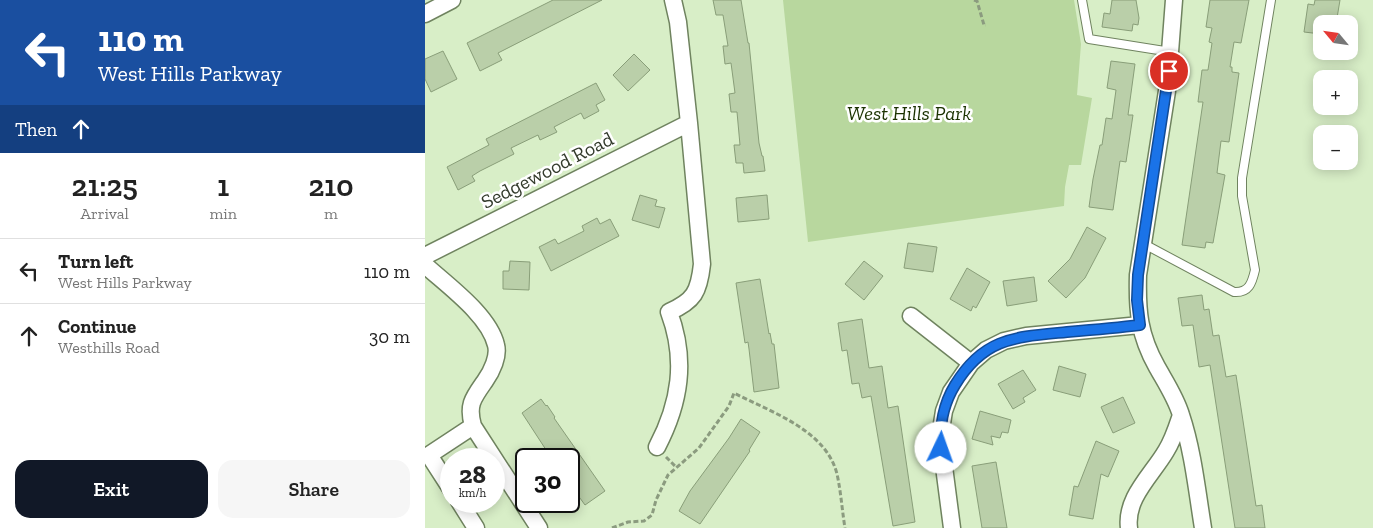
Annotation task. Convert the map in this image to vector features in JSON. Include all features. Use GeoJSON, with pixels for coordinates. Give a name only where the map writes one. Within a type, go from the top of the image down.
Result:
{"type":"FeatureCollection","features":[{"type":"Feature","properties":{"kind":"street"},"geometry":{"type":"LineString","coordinates":[[425,14],[452,0]]}},
{"type":"Feature","properties":{"kind":"street"},"geometry":{"type":"LineString","coordinates":[[657,448],[672,415],[678,394],[679,348],[669,312],[690,300],[697,290],[701,277],[701,247],[689,123],[678,22],[673,0]]}},
{"type":"Feature","properties":{"kind":"street"},"geometry":{"type":"LineString","coordinates":[[1174,0],[1171,52],[1138,275],[1137,300],[1140,325],[1156,365],[1181,414],[1190,452],[1203,528]]}},
{"type":"Feature","properties":{"kind":"street","name":"Sedgewood Road"},"geometry":{"type":"LineString","coordinates":[[425,256],[689,123]]}},
{"type":"Feature","properties":{"kind":"street"},"geometry":{"type":"LineString","coordinates":[[425,265],[483,318],[497,346],[495,361],[470,406],[470,414],[473,426],[539,528]]}},
{"type":"Feature","properties":{"kind":"street"},"geometry":{"type":"LineString","coordinates":[[911,316],[971,363]]}},
{"type":"Feature","properties":{"kind":"street"},"geometry":{"type":"LineString","coordinates":[[952,528],[940,436],[944,411],[951,392],[971,363],[986,350],[1004,341],[1026,336],[1140,325]]}},
{"type":"Feature","properties":{"kind":"street"},"geometry":{"type":"LineString","coordinates":[[1129,528],[1128,519],[1131,506],[1167,451],[1181,414]]}},
{"type":"Feature","properties":{"kind":"street"},"geometry":{"type":"LineString","coordinates":[[440,472],[429,455],[473,426]]}},
{"type":"Feature","properties":{"kind":"street"},"geometry":{"type":"LineString","coordinates":[[467,513],[476,528]]}},
{"type":"Feature","properties":{"kind":"lane"},"geometry":{"type":"LineString","coordinates":[[1083,0],[1089,39],[1171,52]]}},
{"type":"Feature","properties":{"kind":"lane"},"geometry":{"type":"LineString","coordinates":[[1144,244],[1234,292],[1241,292],[1249,288],[1255,270],[1242,196],[1241,178],[1271,0]]}},
{"type":"Feature","properties":{"kind":"path"},"geometry":{"type":"LineString","coordinates":[[974,0],[977,1],[984,24],[986,25]]}},
{"type":"Feature","properties":{"kind":"path"},"geometry":{"type":"LineString","coordinates":[[613,528],[628,522],[644,521],[653,515],[656,500],[668,475],[699,448],[729,406],[734,394],[808,432],[823,447],[833,463],[837,474],[845,528]]}},
{"type":"Feature","properties":{"kind":"green space","name":"West Hills Park"},"geometry":{"type":"Polygon","coordinates":[[[783,0],[1074,0],[1081,44],[1077,95],[1092,98],[1081,165],[1069,165],[1064,206],[808,242],[783,0]]]}},
{"type":"Feature","properties":{"kind":"building"},"geometry":{"type":"Polygon","coordinates":[[[553,0],[602,0],[498,53],[502,60],[480,71],[467,43],[553,0]]]}},
{"type":"Feature","properties":{"kind":"building"},"geometry":{"type":"Polygon","coordinates":[[[713,0],[741,0],[749,43],[759,143],[765,171],[744,173],[743,163],[736,163],[734,145],[740,145],[737,112],[731,112],[729,94],[735,93],[731,63],[725,64],[723,46],[728,46],[723,15],[716,15],[713,0]]]}},
{"type":"Feature","properties":{"kind":"building"},"geometry":{"type":"Polygon","coordinates":[[[1112,0],[1136,0],[1139,18],[1138,25],[1133,24],[1132,31],[1102,27],[1104,13],[1110,14],[1112,0]]]}},
{"type":"Feature","properties":{"kind":"building"},"geometry":{"type":"Polygon","coordinates":[[[1210,0],[1249,0],[1241,43],[1234,42],[1230,67],[1232,67],[1232,72],[1239,73],[1229,142],[1221,141],[1217,173],[1225,175],[1213,243],[1206,242],[1205,248],[1182,245],[1203,102],[1198,102],[1202,70],[1208,70],[1212,43],[1209,42],[1212,28],[1206,27],[1210,0]]]}},
{"type":"Feature","properties":{"kind":"building"},"geometry":{"type":"Polygon","coordinates":[[[1315,0],[1340,0],[1338,15],[1313,15],[1313,33],[1304,32],[1308,4],[1314,5],[1315,0]]]}},
{"type":"Feature","properties":{"kind":"building"},"geometry":{"type":"Polygon","coordinates":[[[443,51],[457,79],[431,92],[425,79],[425,59],[443,51]]]}},
{"type":"Feature","properties":{"kind":"building"},"geometry":{"type":"Polygon","coordinates":[[[634,54],[650,70],[628,91],[613,75],[634,54]]]}},
{"type":"Feature","properties":{"kind":"building"},"geometry":{"type":"Polygon","coordinates":[[[1111,61],[1135,64],[1128,115],[1133,115],[1126,162],[1120,161],[1113,210],[1089,207],[1106,118],[1112,119],[1116,90],[1107,88],[1111,61]]]}},
{"type":"Feature","properties":{"kind":"building"},"geometry":{"type":"Polygon","coordinates":[[[596,83],[605,100],[596,105],[599,111],[584,119],[581,113],[554,127],[557,132],[540,140],[538,135],[511,148],[514,154],[472,176],[475,181],[458,190],[447,167],[489,145],[486,139],[596,83]]]}},
{"type":"Feature","properties":{"kind":"building"},"geometry":{"type":"Polygon","coordinates":[[[640,195],[657,200],[655,206],[665,208],[659,228],[632,220],[640,195]]]}},
{"type":"Feature","properties":{"kind":"building"},"geometry":{"type":"Polygon","coordinates":[[[767,195],[769,219],[738,222],[736,198],[767,195]]]}},
{"type":"Feature","properties":{"kind":"building"},"geometry":{"type":"Polygon","coordinates":[[[597,218],[600,224],[610,219],[619,236],[551,271],[539,247],[555,239],[558,244],[584,231],[582,226],[597,218]]]}},
{"type":"Feature","properties":{"kind":"building"},"geometry":{"type":"Polygon","coordinates":[[[1087,227],[1106,238],[1085,278],[1066,298],[1048,281],[1070,259],[1087,227]]]}},
{"type":"Feature","properties":{"kind":"building"},"geometry":{"type":"Polygon","coordinates":[[[908,243],[937,247],[933,272],[904,268],[908,243]]]}},
{"type":"Feature","properties":{"kind":"building"},"geometry":{"type":"Polygon","coordinates":[[[510,261],[530,262],[529,290],[503,289],[503,271],[509,271],[510,261]]]}},
{"type":"Feature","properties":{"kind":"building"},"geometry":{"type":"Polygon","coordinates":[[[864,261],[883,276],[864,300],[845,284],[864,261]]]}},
{"type":"Feature","properties":{"kind":"building"},"geometry":{"type":"Polygon","coordinates":[[[967,268],[990,282],[976,308],[973,306],[971,311],[950,299],[967,268]]]}},
{"type":"Feature","properties":{"kind":"building"},"geometry":{"type":"Polygon","coordinates":[[[1034,277],[1037,301],[1007,306],[1003,281],[1034,277]]]}},
{"type":"Feature","properties":{"kind":"building"},"geometry":{"type":"Polygon","coordinates":[[[760,279],[769,334],[772,344],[774,344],[779,388],[754,392],[748,342],[745,343],[736,283],[760,279]]]}},
{"type":"Feature","properties":{"kind":"building"},"geometry":{"type":"Polygon","coordinates":[[[1202,295],[1204,310],[1209,309],[1213,336],[1219,335],[1226,377],[1236,375],[1256,506],[1262,505],[1265,528],[1235,528],[1210,365],[1199,367],[1193,325],[1182,326],[1178,298],[1202,295]]]}},
{"type":"Feature","properties":{"kind":"building"},"geometry":{"type":"Polygon","coordinates":[[[862,319],[869,368],[882,366],[888,408],[898,406],[915,522],[893,526],[871,396],[862,398],[859,383],[852,384],[847,350],[842,351],[838,323],[862,319]]]}},
{"type":"Feature","properties":{"kind":"building"},"geometry":{"type":"Polygon","coordinates":[[[1059,366],[1086,374],[1080,397],[1053,390],[1059,366]]]}},
{"type":"Feature","properties":{"kind":"building"},"geometry":{"type":"Polygon","coordinates":[[[1023,370],[1036,390],[1023,398],[1025,402],[1013,409],[998,384],[1023,370]]]}},
{"type":"Feature","properties":{"kind":"building"},"geometry":{"type":"Polygon","coordinates":[[[1123,397],[1135,423],[1113,433],[1101,407],[1123,397]]]}},
{"type":"Feature","properties":{"kind":"building"},"geometry":{"type":"Polygon","coordinates":[[[541,399],[547,405],[575,448],[545,448],[522,413],[541,399]]]}},
{"type":"Feature","properties":{"kind":"building"},"geometry":{"type":"Polygon","coordinates":[[[980,411],[1011,420],[1008,433],[1002,432],[1000,438],[991,436],[993,445],[972,439],[980,411]]]}},
{"type":"Feature","properties":{"kind":"building"},"geometry":{"type":"Polygon","coordinates":[[[741,419],[760,432],[750,451],[700,524],[679,511],[690,491],[741,419]]]}},
{"type":"Feature","properties":{"kind":"building"},"geometry":{"type":"Polygon","coordinates":[[[1096,441],[1119,451],[1108,477],[1101,474],[1093,519],[1069,515],[1074,486],[1078,487],[1096,441]]]}},
{"type":"Feature","properties":{"kind":"building"},"geometry":{"type":"Polygon","coordinates":[[[580,455],[605,491],[585,505],[580,498],[580,455]]]}},
{"type":"Feature","properties":{"kind":"building"},"geometry":{"type":"Polygon","coordinates":[[[996,462],[1007,528],[982,528],[972,466],[996,462]]]}},
{"type":"Feature","properties":{"kind":"route"},"geometry":{"type":"LineString","coordinates":[[941,448],[940,436],[944,411],[951,392],[971,363],[986,350],[1004,341],[1026,336],[1140,325],[1137,300],[1138,275],[1169,71]]}}]}
